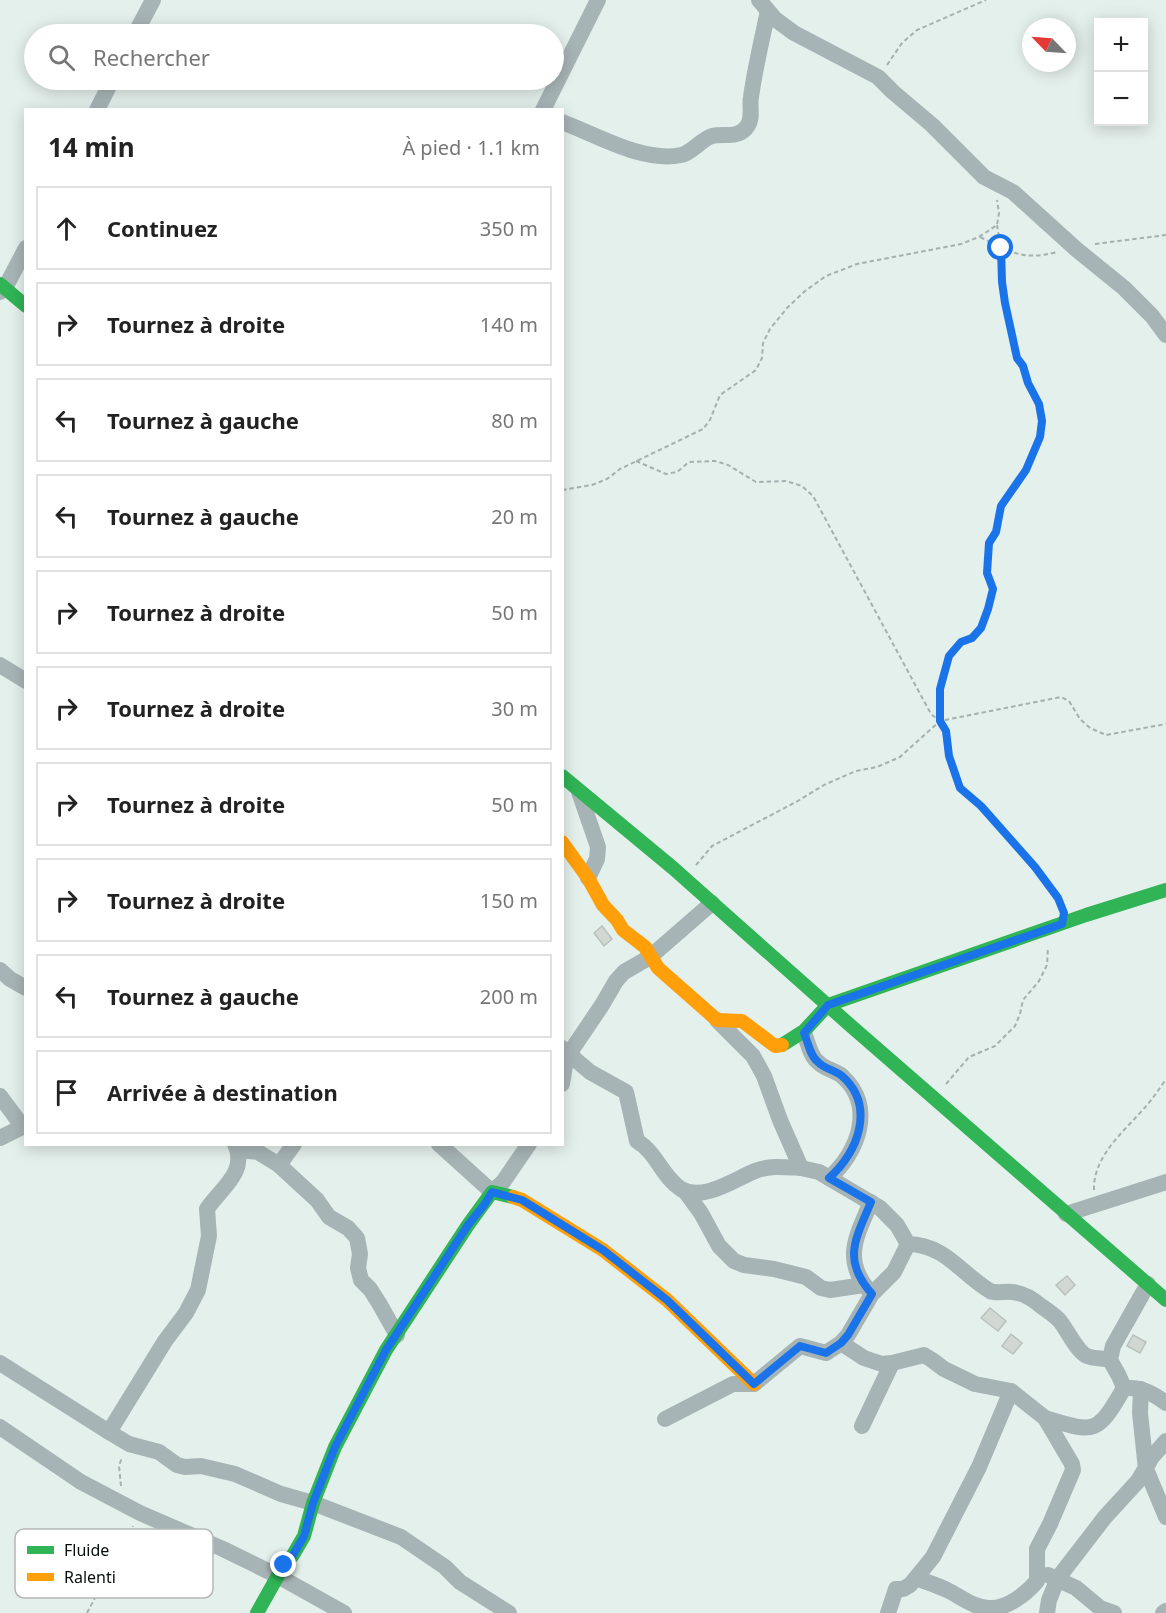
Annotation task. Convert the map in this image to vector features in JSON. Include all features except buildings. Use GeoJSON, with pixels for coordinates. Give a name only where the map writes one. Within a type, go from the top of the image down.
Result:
{"type":"FeatureCollection","features":[{"type":"Feature","properties":{"kind":"street"},"geometry":{"type":"LineString","coordinates":[[140,24],[153,0]]}},
{"type":"Feature","properties":{"kind":"street"},"geometry":{"type":"LineString","coordinates":[[564,68],[598,0]]}},
{"type":"Feature","properties":{"kind":"street"},"geometry":{"type":"LineString","coordinates":[[763,5],[794,33],[878,77],[932,125],[984,177],[1013,192],[1076,249],[1124,288],[1152,316],[1166,335]]}},
{"type":"Feature","properties":{"kind":"street"},"geometry":{"type":"LineString","coordinates":[[564,123],[638,153],[657,156],[683,155],[714,135],[734,135],[747,127],[752,116],[750,99],[763,5]]}},
{"type":"Feature","properties":{"kind":"street"},"geometry":{"type":"LineString","coordinates":[[98,108],[107,90]]}},
{"type":"Feature","properties":{"kind":"street"},"geometry":{"type":"LineString","coordinates":[[544,108],[553,90]]}},
{"type":"Feature","properties":{"kind":"street"},"geometry":{"type":"LineString","coordinates":[[24,251],[2,288],[24,304]]}},
{"type":"Feature","properties":{"kind":"street"},"geometry":{"type":"LineString","coordinates":[[0,665],[24,680]]}},
{"type":"Feature","properties":{"kind":"street"},"geometry":{"type":"LineString","coordinates":[[564,778],[684,878],[892,1063],[1166,1300]]}},
{"type":"Feature","properties":{"kind":"street"},"geometry":{"type":"LineString","coordinates":[[578,788],[598,847],[597,859],[588,878]]}},
{"type":"Feature","properties":{"kind":"street"},"geometry":{"type":"LineString","coordinates":[[564,845],[588,878],[603,905],[623,930],[645,947],[658,968],[717,1020],[753,1056],[764,1076],[801,1168]]}},
{"type":"Feature","properties":{"kind":"street"},"geometry":{"type":"LineString","coordinates":[[717,1020],[742,1021],[775,1046],[781,1046],[804,1033],[828,1005],[1166,890]]}},
{"type":"Feature","properties":{"kind":"street"},"geometry":{"type":"LineString","coordinates":[[564,1072],[566,1052],[602,1005],[616,981],[624,972],[650,957],[712,903]]}},
{"type":"Feature","properties":{"kind":"street"},"geometry":{"type":"LineString","coordinates":[[0,970],[24,987]]}},
{"type":"Feature","properties":{"kind":"street"},"geometry":{"type":"LineString","coordinates":[[804,1033],[818,1062],[842,1076],[851,1087],[858,1103],[860,1131],[855,1147],[841,1168],[829,1178]]}},
{"type":"Feature","properties":{"kind":"street"},"geometry":{"type":"LineString","coordinates":[[566,1052],[590,1072],[626,1092],[638,1141],[648,1148],[668,1176],[685,1191],[701,1212],[712,1236],[734,1261],[806,1277],[821,1288],[830,1290],[868,1289]]}},
{"type":"Feature","properties":{"kind":"street"},"geometry":{"type":"LineString","coordinates":[[0,1096],[24,1126],[0,1138]]}},
{"type":"Feature","properties":{"kind":"street"},"geometry":{"type":"LineString","coordinates":[[279,1165],[293,1146]]}},
{"type":"Feature","properties":{"kind":"street"},"geometry":{"type":"LineString","coordinates":[[441,1146],[492,1192],[522,1200],[603,1250],[667,1300],[754,1384]]}},
{"type":"Feature","properties":{"kind":"street"},"geometry":{"type":"LineString","coordinates":[[257,1613],[304,1536],[313,1503],[335,1447],[386,1350],[468,1225],[492,1192],[503,1182],[528,1146]]}},
{"type":"Feature","properties":{"kind":"street"},"geometry":{"type":"LineString","coordinates":[[109,1432],[165,1341],[186,1313],[198,1290],[209,1236],[207,1209],[236,1172],[240,1160],[237,1147],[258,1152],[279,1165],[317,1200],[329,1217],[348,1228],[357,1238],[360,1254],[358,1268],[361,1280],[370,1289],[397,1335]]}},
{"type":"Feature","properties":{"kind":"street"},"geometry":{"type":"LineString","coordinates":[[685,1191],[716,1189],[755,1170],[774,1166],[819,1172],[871,1202],[897,1225],[908,1244]]}},
{"type":"Feature","properties":{"kind":"street"},"geometry":{"type":"LineString","coordinates":[[1066,1214],[1166,1182]]}},
{"type":"Feature","properties":{"kind":"street"},"geometry":{"type":"LineString","coordinates":[[868,1289],[854,1269],[854,1252],[871,1202]]}},
{"type":"Feature","properties":{"kind":"street"},"geometry":{"type":"LineString","coordinates":[[665,1419],[733,1384],[754,1384],[800,1346],[826,1353],[841,1343],[868,1289],[894,1272],[908,1244]]}},
{"type":"Feature","properties":{"kind":"street"},"geometry":{"type":"LineString","coordinates":[[908,1244],[920,1244],[946,1256],[993,1293],[1012,1292],[1024,1295],[1059,1320],[1079,1350],[1086,1356],[1110,1360]]}},
{"type":"Feature","properties":{"kind":"street"},"geometry":{"type":"LineString","coordinates":[[1124,1388],[1110,1360],[1113,1346],[1148,1284]]}},
{"type":"Feature","properties":{"kind":"street"},"geometry":{"type":"LineString","coordinates":[[841,1343],[864,1358],[882,1364],[892,1364],[924,1355],[944,1369],[975,1384],[1011,1391],[1045,1418],[1072,1464],[1073,1470],[1037,1549],[1036,1581],[1021,1596],[1009,1603],[988,1609],[971,1604],[948,1591],[916,1578]]}},
{"type":"Feature","properties":{"kind":"street"},"geometry":{"type":"LineString","coordinates":[[0,1363],[129,1444],[159,1452],[177,1465],[201,1466],[236,1474],[281,1494],[313,1503],[401,1537],[445,1567],[460,1582],[509,1613]]}},
{"type":"Feature","properties":{"kind":"street"},"geometry":{"type":"LineString","coordinates":[[862,1426],[892,1364]]}},
{"type":"Feature","properties":{"kind":"street"},"geometry":{"type":"LineString","coordinates":[[1124,1388],[1141,1389],[1166,1403]]}},
{"type":"Feature","properties":{"kind":"street"},"geometry":{"type":"LineString","coordinates":[[1045,1418],[1075,1427],[1092,1428],[1104,1419],[1124,1388]]}},
{"type":"Feature","properties":{"kind":"street"},"geometry":{"type":"LineString","coordinates":[[1141,1389],[1140,1413],[1146,1469],[1166,1517]]}},
{"type":"Feature","properties":{"kind":"street"},"geometry":{"type":"LineString","coordinates":[[888,1613],[896,1589],[903,1589],[916,1578],[933,1557],[979,1467],[1011,1391]]}},
{"type":"Feature","properties":{"kind":"street"},"geometry":{"type":"LineString","coordinates":[[0,1427],[81,1482],[140,1513],[177,1529]]}},
{"type":"Feature","properties":{"kind":"street"},"geometry":{"type":"LineString","coordinates":[[1047,1613],[1049,1600],[1058,1578],[1166,1441]]}},
{"type":"Feature","properties":{"kind":"street"},"geometry":{"type":"LineString","coordinates":[[213,1544],[278,1576],[344,1613]]}},
{"type":"Feature","properties":{"kind":"street"},"geometry":{"type":"LineString","coordinates":[[1038,1571],[1058,1578],[1076,1588],[1100,1608],[1114,1613]]}},
{"type":"Feature","properties":{"kind":"path"},"geometry":{"type":"LineString","coordinates":[[878,77],[902,43],[917,30],[986,0]]}},
{"type":"Feature","properties":{"kind":"path"},"geometry":{"type":"LineString","coordinates":[[940,721],[940,689],[949,656],[961,642],[972,638],[981,628],[993,589],[987,573],[989,543],[996,532],[1001,506],[1026,470],[1040,437],[1042,421],[1039,404],[1028,383],[1023,366],[1017,358],[1005,303],[997,225],[999,213],[997,198]]}},
{"type":"Feature","properties":{"kind":"path"},"geometry":{"type":"LineString","coordinates":[[564,490],[600,482],[636,461],[703,429],[710,420],[720,395],[756,370],[762,358],[763,343],[770,329],[787,308],[826,276],[857,264],[961,244],[979,237],[997,225]]}},
{"type":"Feature","properties":{"kind":"path"},"geometry":{"type":"LineString","coordinates":[[979,237],[1018,255],[1036,257],[1104,241],[1166,235]]}},
{"type":"Feature","properties":{"kind":"path"},"geometry":{"type":"LineString","coordinates":[[636,461],[666,474],[677,472],[689,462],[715,461],[728,465],[756,482],[786,481],[802,486],[813,496],[931,714],[940,721],[946,731],[949,756],[960,788],[981,806],[1035,867],[1058,898],[1064,913],[1062,924]]}},
{"type":"Feature","properties":{"kind":"path"},"geometry":{"type":"LineString","coordinates":[[684,878],[712,846],[824,785],[856,771],[877,767],[900,757],[940,721],[1062,697],[1069,701],[1080,719],[1090,728],[1106,735],[1166,724]]}},
{"type":"Feature","properties":{"kind":"path"},"geometry":{"type":"LineString","coordinates":[[934,1098],[969,1057],[995,1047],[1015,1026],[1023,1000],[1039,981],[1047,965],[1048,944]]}},
{"type":"Feature","properties":{"kind":"path"},"geometry":{"type":"LineString","coordinates":[[1096,1206],[1094,1187],[1096,1169],[1115,1141],[1147,1105],[1166,1079]]}},
{"type":"Feature","properties":{"kind":"path"},"geometry":{"type":"LineString","coordinates":[[122,1492],[118,1466],[129,1444]]}},
{"type":"Feature","properties":{"kind":"path"},"geometry":{"type":"LineString","coordinates":[[132,1529],[140,1513]]}},
{"type":"Feature","properties":{"kind":"path"},"geometry":{"type":"LineString","coordinates":[[87,1613],[95,1598]]}},
{"type":"Feature","properties":{"kind":"traffic: fast"},"geometry":{"type":"LineString","coordinates":[[0,284],[24,304]]}},
{"type":"Feature","properties":{"kind":"traffic: fast"},"geometry":{"type":"LineString","coordinates":[[564,778],[673,868],[1166,1300]]}},
{"type":"Feature","properties":{"kind":"traffic: fast"},"geometry":{"type":"LineString","coordinates":[[782,1045],[804,1031],[828,1005],[1086,915],[1166,890]]}},
{"type":"Feature","properties":{"kind":"traffic: fast"},"geometry":{"type":"LineString","coordinates":[[257,1613],[284,1565],[304,1536],[313,1503],[335,1447],[386,1350],[492,1192],[513,1197]]}},
{"type":"Feature","properties":{"kind":"traffic: slow"},"geometry":{"type":"LineString","coordinates":[[564,845],[588,878],[603,905],[623,930],[645,947],[658,968],[717,1020],[742,1021],[775,1046],[782,1045]]}},
{"type":"Feature","properties":{"kind":"traffic: slow"},"geometry":{"type":"LineString","coordinates":[[513,1197],[522,1200],[603,1250],[667,1300],[754,1384]]}},
{"type":"Feature","properties":{"kind":"route"},"geometry":{"type":"LineString","coordinates":[[284,1565],[304,1536],[313,1503],[335,1447],[386,1350],[492,1192],[522,1200],[603,1250],[667,1300],[754,1384],[800,1346],[826,1353],[841,1343],[872,1294],[854,1269],[854,1252],[858,1236],[871,1202],[829,1178],[841,1168],[855,1147],[860,1131],[858,1103],[851,1087],[842,1076],[818,1062],[804,1033],[828,1005],[1062,924],[1064,913],[1058,898],[1035,867],[981,806],[960,788],[949,756],[946,731],[940,721],[940,689],[949,656],[961,642],[972,638],[981,628],[988,609],[993,589],[987,573],[989,543],[996,532],[1001,506],[1026,470],[1040,437],[1042,421],[1039,404],[1028,383],[1023,366],[1017,358],[1005,303],[1001,248]]}}]}
